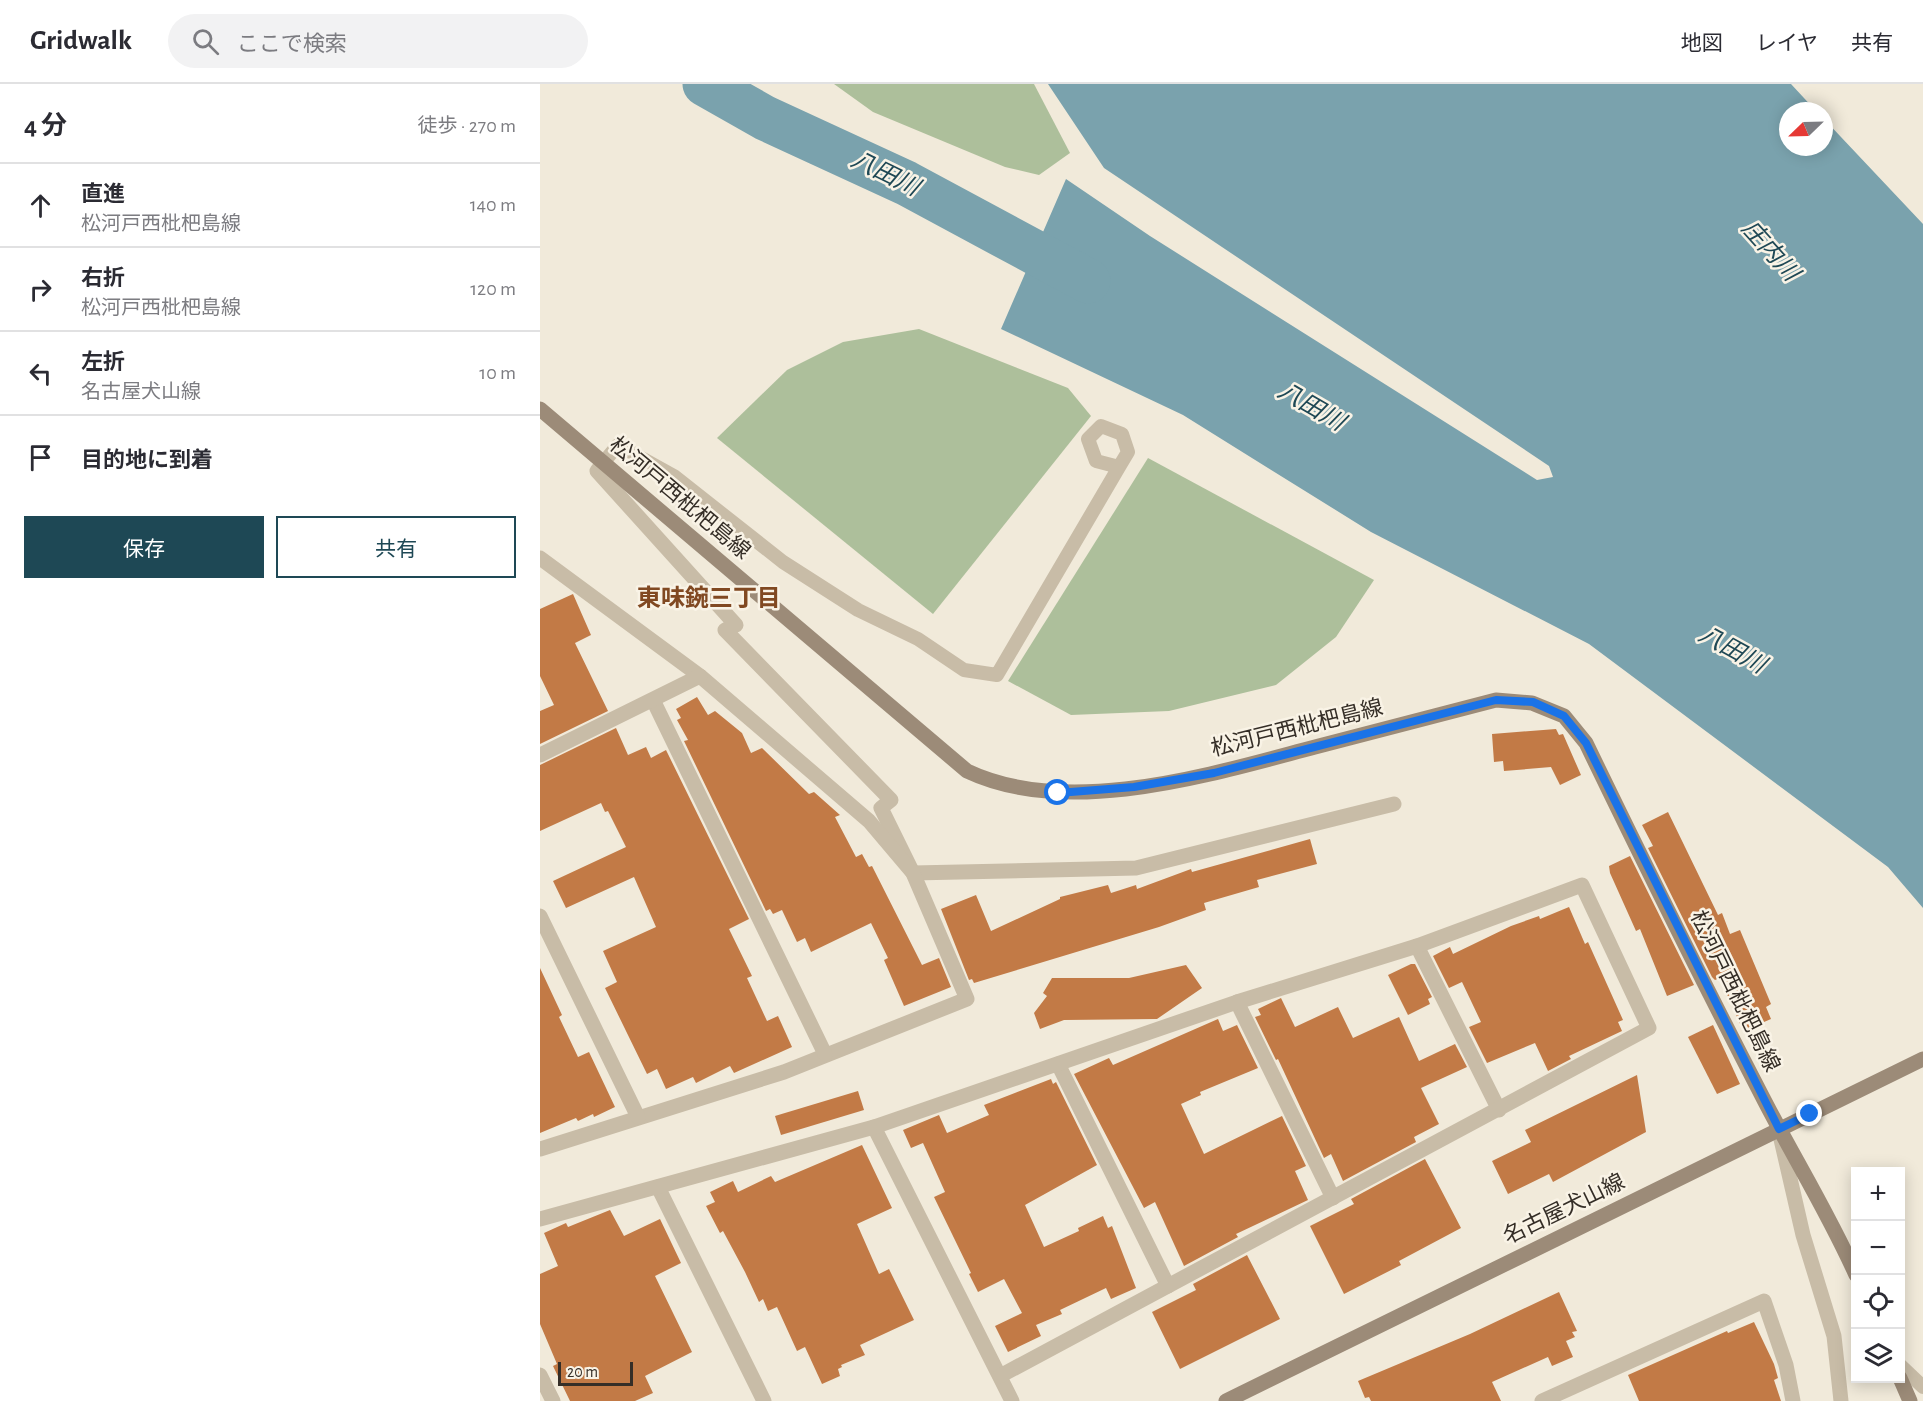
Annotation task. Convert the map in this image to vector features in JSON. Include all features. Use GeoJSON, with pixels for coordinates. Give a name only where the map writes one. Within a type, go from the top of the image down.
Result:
{"type":"FeatureCollection","features":[{"type":"Feature","properties":{"kind":"main road","name":"松河戸西枇杷島線"},"geometry":{"type":"LineString","coordinates":[[540,409],[967,771],[993,783],[1058,793],[1134,787],[1214,773],[1496,700],[1533,702],[1564,716],[1586,743],[1779,1129],[1833,1223],[1851,1264]]}},
{"type":"Feature","properties":{"kind":"main road","name":"名古屋犬山線"},"geometry":{"type":"LineString","coordinates":[[1226,1401],[1923,1059]]}},
{"type":"Feature","properties":{"kind":"main road"},"geometry":{"type":"LineString","coordinates":[[1902,1383],[1910,1401]]}},
{"type":"Feature","properties":{"kind":"street"},"geometry":{"type":"LineString","coordinates":[[540,1149],[784,1072],[967,999],[913,873],[881,808],[891,800],[725,630],[736,625],[597,471],[603,463]]}},
{"type":"Feature","properties":{"kind":"street"},"geometry":{"type":"LineString","coordinates":[[540,558],[700,676],[869,820],[913,873]]}},
{"type":"Feature","properties":{"kind":"street"},"geometry":{"type":"LineString","coordinates":[[540,755],[700,676]]}},
{"type":"Feature","properties":{"kind":"street"},"geometry":{"type":"LineString","coordinates":[[653,700],[825,1054]]}},
{"type":"Feature","properties":{"kind":"street"},"geometry":{"type":"LineString","coordinates":[[913,873],[1136,868],[1394,804]]}},
{"type":"Feature","properties":{"kind":"street"},"geometry":{"type":"LineString","coordinates":[[540,1219],[874,1126],[1237,1002],[1417,946],[1582,885],[1649,1028],[1000,1376]]}},
{"type":"Feature","properties":{"kind":"street"},"geometry":{"type":"LineString","coordinates":[[540,916],[638,1117]]}},
{"type":"Feature","properties":{"kind":"street"},"geometry":{"type":"LineString","coordinates":[[1417,946],[1499,1110]]}},
{"type":"Feature","properties":{"kind":"street"},"geometry":{"type":"LineString","coordinates":[[1237,1002],[1333,1198]]}},
{"type":"Feature","properties":{"kind":"street"},"geometry":{"type":"LineString","coordinates":[[1058,1064],[1168,1286]]}},
{"type":"Feature","properties":{"kind":"street"},"geometry":{"type":"LineString","coordinates":[[874,1126],[1012,1401]]}},
{"type":"Feature","properties":{"kind":"street"},"geometry":{"type":"LineString","coordinates":[[1779,1129],[1803,1235],[1834,1336],[1841,1401]]}},
{"type":"Feature","properties":{"kind":"street"},"geometry":{"type":"LineString","coordinates":[[658,1187],[764,1401]]}},
{"type":"Feature","properties":{"kind":"street"},"geometry":{"type":"LineString","coordinates":[[1542,1401],[1764,1301],[1786,1365],[1793,1401]]}},
{"type":"Feature","properties":{"kind":"street"},"geometry":{"type":"LineString","coordinates":[[540,1375],[553,1401]]}},
{"type":"Feature","properties":{"kind":"lane"},"geometry":{"type":"LineString","coordinates":[[603,463],[618,445],[674,476],[783,562],[858,610],[918,639],[964,670],[997,675],[1119,467]]}},
{"type":"Feature","properties":{"kind":"lane"},"geometry":{"type":"LineString","coordinates":[[1905,1370],[1923,1387]]}},
{"type":"Feature","properties":{"kind":"green space"},"geometry":{"type":"Polygon","coordinates":[[[834,84],[1034,84],[1070,153],[1039,175],[1005,167],[873,112],[834,84]]]}},
{"type":"Feature","properties":{"kind":"green space"},"geometry":{"type":"Polygon","coordinates":[[[919,329],[1068,388],[1091,416],[933,614],[717,438],[787,370],[843,342],[919,329]]]}},
{"type":"Feature","properties":{"kind":"green space"},"geometry":{"type":"Polygon","coordinates":[[[1148,458],[1374,580],[1336,637],[1276,685],[1169,711],[1071,715],[1008,681],[1148,458]]]}},
{"type":"Feature","properties":{"kind":"water","name":"庄内川"},"geometry":{"type":"Polygon","coordinates":[[[1048,84],[1791,84],[1808,102],[1779,102],[1779,156],[1833,156],[1833,129],[1923,224],[1923,908],[1888,867],[1589,644],[1371,532],[1183,415],[1001,329],[1066,179],[1150,236],[1537,480],[1553,477],[1549,466],[1104,168],[1048,84]]]}},
{"type":"Feature","properties":{"kind":"building"},"geometry":{"type":"Polygon","coordinates":[[[573,594],[591,635],[575,643],[608,711],[540,744],[540,711],[554,705],[540,676],[540,609],[573,594]]]}},
{"type":"Feature","properties":{"kind":"building"},"geometry":{"type":"Polygon","coordinates":[[[697,697],[708,715],[715,711],[742,733],[751,753],[762,748],[809,794],[814,792],[840,815],[835,817],[856,857],[862,854],[869,867],[872,866],[922,965],[939,958],[951,987],[904,1006],[884,960],[888,958],[871,923],[811,952],[805,938],[797,942],[782,910],[773,914],[770,909],[766,911],[684,741],[688,740],[677,720],[681,718],[676,709],[697,697]]]}},
{"type":"Feature","properties":{"kind":"building"},"geometry":{"type":"Polygon","coordinates":[[[616,728],[628,755],[646,747],[651,758],[666,750],[749,919],[729,929],[752,976],[747,978],[767,1021],[778,1016],[792,1047],[734,1073],[730,1066],[696,1083],[693,1077],[666,1089],[657,1069],[647,1074],[605,988],[617,982],[603,951],[656,927],[634,877],[566,908],[553,881],[626,847],[608,811],[605,812],[601,803],[540,831],[540,765],[616,728]]]}},
{"type":"Feature","properties":{"kind":"building"},"geometry":{"type":"Polygon","coordinates":[[[1556,729],[1559,735],[1563,734],[1581,775],[1560,785],[1551,767],[1504,771],[1503,761],[1494,762],[1492,734],[1556,729]]]}},
{"type":"Feature","properties":{"kind":"building"},"geometry":{"type":"Polygon","coordinates":[[[1668,812],[1718,915],[1722,913],[1730,934],[1740,930],[1771,1004],[1766,1007],[1771,1019],[1743,1031],[1720,978],[1715,980],[1712,977],[1648,848],[1653,846],[1642,825],[1668,812]]]}},
{"type":"Feature","properties":{"kind":"building"},"geometry":{"type":"Polygon","coordinates":[[[1310,839],[1317,864],[1257,880],[1259,887],[1204,903],[1206,910],[1159,927],[974,983],[972,979],[969,980],[941,909],[976,895],[991,931],[1060,897],[1108,885],[1111,893],[1136,885],[1137,889],[1191,869],[1192,872],[1310,839]]]}},
{"type":"Feature","properties":{"kind":"building"},"geometry":{"type":"Polygon","coordinates":[[[1630,856],[1694,985],[1667,996],[1640,929],[1636,931],[1610,873],[1609,866],[1630,856]]]}},
{"type":"Feature","properties":{"kind":"building"},"geometry":{"type":"Polygon","coordinates":[[[1569,907],[1585,944],[1588,942],[1623,1020],[1618,1022],[1622,1031],[1569,1056],[1571,1059],[1548,1071],[1535,1043],[1487,1063],[1469,1027],[1481,1022],[1462,982],[1449,988],[1433,956],[1450,947],[1453,954],[1511,926],[1539,916],[1540,919],[1569,907]]]}},
{"type":"Feature","properties":{"kind":"building"},"geometry":{"type":"Polygon","coordinates":[[[1415,964],[1432,997],[1428,999],[1430,1004],[1408,1015],[1388,975],[1415,964]]]}},
{"type":"Feature","properties":{"kind":"building"},"geometry":{"type":"Polygon","coordinates":[[[1186,965],[1202,988],[1157,1019],[1064,1020],[1040,1029],[1034,1013],[1047,996],[1043,993],[1052,978],[1129,978],[1186,965]]]}},
{"type":"Feature","properties":{"kind":"building"},"geometry":{"type":"Polygon","coordinates":[[[540,968],[578,1057],[589,1052],[615,1107],[594,1117],[593,1114],[578,1121],[576,1118],[540,1133],[540,968]]]}},
{"type":"Feature","properties":{"kind":"building"},"geometry":{"type":"Polygon","coordinates":[[[1281,998],[1295,1027],[1338,1007],[1353,1038],[1399,1017],[1419,1061],[1455,1044],[1467,1067],[1421,1088],[1439,1124],[1414,1137],[1416,1142],[1343,1181],[1331,1154],[1324,1158],[1278,1059],[1276,1060],[1255,1017],[1261,1015],[1258,1009],[1281,998]]]}},
{"type":"Feature","properties":{"kind":"building"},"geometry":{"type":"Polygon","coordinates":[[[1218,1019],[1223,1031],[1237,1025],[1258,1068],[1200,1092],[1201,1095],[1181,1104],[1204,1154],[1282,1116],[1306,1166],[1295,1171],[1308,1200],[1236,1234],[1238,1237],[1184,1266],[1155,1202],[1144,1208],[1074,1074],[1109,1058],[1113,1065],[1218,1019]]]}},
{"type":"Feature","properties":{"kind":"building"},"geometry":{"type":"Polygon","coordinates":[[[1713,1025],[1740,1084],[1717,1094],[1688,1037],[1713,1025]]]}},
{"type":"Feature","properties":{"kind":"building"},"geometry":{"type":"Polygon","coordinates":[[[1637,1075],[1646,1132],[1553,1182],[1549,1174],[1508,1194],[1492,1161],[1531,1142],[1525,1130],[1637,1075]]]}},
{"type":"Feature","properties":{"kind":"building"},"geometry":{"type":"Polygon","coordinates":[[[1051,1079],[1053,1084],[1056,1082],[1097,1165],[1025,1205],[1044,1247],[1079,1231],[1078,1228],[1103,1216],[1108,1228],[1112,1226],[1136,1288],[1111,1299],[1106,1288],[1060,1310],[1062,1314],[1036,1325],[1041,1336],[1008,1352],[995,1326],[1022,1313],[1004,1279],[978,1292],[934,1197],[945,1192],[923,1143],[911,1148],[903,1130],[939,1115],[947,1133],[989,1115],[984,1105],[1051,1079]]]}},
{"type":"Feature","properties":{"kind":"building"},"geometry":{"type":"Polygon","coordinates":[[[858,1091],[864,1110],[781,1135],[775,1116],[858,1091]]]}},
{"type":"Feature","properties":{"kind":"building"},"geometry":{"type":"Polygon","coordinates":[[[862,1145],[892,1208],[857,1224],[879,1274],[889,1269],[914,1320],[860,1345],[865,1355],[841,1365],[842,1367],[838,1369],[840,1376],[822,1384],[805,1347],[797,1351],[777,1307],[768,1311],[763,1299],[759,1302],[723,1231],[720,1233],[706,1206],[715,1202],[710,1192],[733,1181],[738,1192],[771,1176],[775,1182],[862,1145]]]}},
{"type":"Feature","properties":{"kind":"building"},"geometry":{"type":"Polygon","coordinates":[[[1425,1159],[1461,1228],[1399,1261],[1401,1265],[1344,1294],[1310,1226],[1354,1204],[1351,1199],[1425,1159]]]}},
{"type":"Feature","properties":{"kind":"building"},"geometry":{"type":"Polygon","coordinates":[[[610,1210],[624,1236],[660,1219],[681,1263],[655,1276],[692,1352],[645,1376],[653,1393],[635,1401],[570,1401],[553,1366],[557,1364],[540,1324],[540,1274],[558,1266],[544,1233],[566,1223],[568,1227],[610,1210]]]}},
{"type":"Feature","properties":{"kind":"building"},"geometry":{"type":"Polygon","coordinates":[[[1247,1255],[1280,1319],[1180,1369],[1152,1312],[1196,1290],[1193,1284],[1247,1255]]]}},
{"type":"Feature","properties":{"kind":"building"},"geometry":{"type":"Polygon","coordinates":[[[1559,1292],[1577,1331],[1572,1332],[1575,1337],[1566,1341],[1573,1357],[1552,1366],[1548,1357],[1492,1382],[1501,1401],[1371,1401],[1369,1397],[1365,1398],[1358,1381],[1470,1334],[1559,1292]]]}},
{"type":"Feature","properties":{"kind":"building"},"geometry":{"type":"Polygon","coordinates":[[[1754,1322],[1774,1364],[1778,1378],[1774,1380],[1781,1401],[1639,1401],[1628,1375],[1727,1331],[1728,1333],[1754,1322]]]}},
{"type":"Feature","properties":{"kind":"waterway","name":"八田川"},"geometry":{"type":"LineString","coordinates":[[705,84],[765,118],[906,183],[1088,281]]}},
{"type":"Feature","properties":{"kind":"district","name":"東味鋺三丁目"},"geometry":{"type":"Point","coordinates":[709,599]}},
{"type":"Feature","properties":{"kind":"route"},"geometry":{"type":"LineString","coordinates":[[1058,793],[1134,787],[1214,773],[1496,700],[1533,702],[1564,716],[1586,743],[1779,1129],[1810,1114]]}}]}
